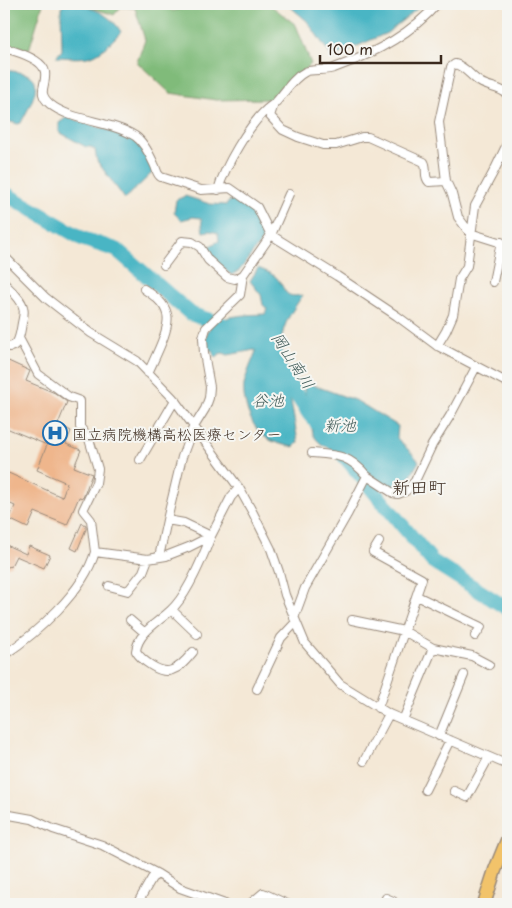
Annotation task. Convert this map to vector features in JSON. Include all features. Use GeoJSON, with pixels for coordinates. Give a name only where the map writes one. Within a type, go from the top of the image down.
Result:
{"type":"FeatureCollection","features":[{"type":"Feature","properties":{"kind":"main road"},"geometry":{"type":"LineString","coordinates":[[484,904],[507,843]]}},
{"type":"Feature","properties":{"kind":"street"},"geometry":{"type":"LineString","coordinates":[[218,190],[222,175],[252,127],[289,86],[306,71],[332,69],[378,48],[406,32],[437,4]]}},
{"type":"Feature","properties":{"kind":"street"},"geometry":{"type":"LineString","coordinates":[[4,48],[29,58],[42,66],[45,74],[42,91],[43,97],[52,106],[111,125],[137,137],[143,143],[157,174],[161,177],[201,190],[230,188],[257,208],[271,236],[352,286],[437,346],[508,383]]}},
{"type":"Feature","properties":{"kind":"street"},"geometry":{"type":"LineString","coordinates":[[493,282],[504,244],[470,233],[458,217],[452,194],[446,181],[439,122],[451,67],[454,64],[460,65],[480,82],[504,91],[508,95]]}},
{"type":"Feature","properties":{"kind":"street"},"geometry":{"type":"LineString","coordinates":[[274,104],[270,116],[283,130],[298,137],[328,146],[336,146],[362,137],[368,137],[424,162],[426,165],[425,175],[429,182],[446,181]]}},
{"type":"Feature","properties":{"kind":"street"},"geometry":{"type":"LineString","coordinates":[[437,346],[453,315],[459,279],[467,266],[475,206],[508,142]]}},
{"type":"Feature","properties":{"kind":"street"},"geometry":{"type":"LineString","coordinates":[[164,264],[182,241],[192,242],[200,247],[208,260],[227,277],[235,279],[242,275],[271,236],[289,194]]}},
{"type":"Feature","properties":{"kind":"street"},"geometry":{"type":"LineString","coordinates":[[4,256],[46,298],[91,333],[137,361],[174,400],[239,488],[271,549],[285,595],[305,643],[335,679],[389,714],[508,766]]}},
{"type":"Feature","properties":{"kind":"street"},"geometry":{"type":"LineString","coordinates":[[4,271],[12,265]]}},
{"type":"Feature","properties":{"kind":"street"},"geometry":{"type":"LineString","coordinates":[[159,557],[182,457],[194,427],[210,398],[203,338],[206,328],[240,295],[242,275]]}},
{"type":"Feature","properties":{"kind":"street"},"geometry":{"type":"LineString","coordinates":[[4,283],[18,298],[24,309],[20,340],[38,374],[69,397],[80,401],[80,427],[89,439],[98,469],[96,483],[83,510],[90,520],[95,552],[92,562],[79,584],[60,607],[35,631],[4,655]]}},
{"type":"Feature","properties":{"kind":"street"},"geometry":{"type":"LineString","coordinates":[[144,289],[157,298],[168,315],[166,328],[148,373]]}},
{"type":"Feature","properties":{"kind":"street"},"geometry":{"type":"LineString","coordinates":[[4,346],[8,347],[16,344],[20,340]]}},
{"type":"Feature","properties":{"kind":"street"},"geometry":{"type":"LineString","coordinates":[[312,454],[337,455],[351,460],[368,476],[393,493],[398,494],[406,491],[415,482],[432,445],[476,367]]}},
{"type":"Feature","properties":{"kind":"street"},"geometry":{"type":"LineString","coordinates":[[140,460],[174,400]]}},
{"type":"Feature","properties":{"kind":"street"},"geometry":{"type":"LineString","coordinates":[[257,689],[281,638],[295,620],[305,588],[368,476]]}},
{"type":"Feature","properties":{"kind":"street"},"geometry":{"type":"LineString","coordinates":[[193,652],[183,663],[167,672],[140,658],[136,651],[139,638],[172,610],[201,562],[231,497],[239,488]]}},
{"type":"Feature","properties":{"kind":"street"},"geometry":{"type":"LineString","coordinates":[[166,520],[184,523],[212,536]]}},
{"type":"Feature","properties":{"kind":"street"},"geometry":{"type":"LineString","coordinates":[[95,552],[148,560],[166,556],[212,536]]}},
{"type":"Feature","properties":{"kind":"street"},"geometry":{"type":"LineString","coordinates":[[378,708],[422,579],[373,552],[380,542]]}},
{"type":"Feature","properties":{"kind":"street"},"geometry":{"type":"LineString","coordinates":[[109,586],[128,591],[148,560]]}},
{"type":"Feature","properties":{"kind":"street"},"geometry":{"type":"LineString","coordinates":[[417,596],[481,627],[475,636]]}},
{"type":"Feature","properties":{"kind":"street"},"geometry":{"type":"LineString","coordinates":[[172,610],[197,634]]}},
{"type":"Feature","properties":{"kind":"street"},"geometry":{"type":"LineString","coordinates":[[130,620],[145,633]]}},
{"type":"Feature","properties":{"kind":"street"},"geometry":{"type":"LineString","coordinates":[[352,620],[404,631],[433,648],[472,656],[489,665]]}},
{"type":"Feature","properties":{"kind":"street"},"geometry":{"type":"LineString","coordinates":[[403,720],[433,648]]}},
{"type":"Feature","properties":{"kind":"street"},"geometry":{"type":"LineString","coordinates":[[439,736],[464,675]]}},
{"type":"Feature","properties":{"kind":"street"},"geometry":{"type":"LineString","coordinates":[[364,762],[389,714]]}},
{"type":"Feature","properties":{"kind":"street"},"geometry":{"type":"LineString","coordinates":[[425,790],[450,740]]}},
{"type":"Feature","properties":{"kind":"street"},"geometry":{"type":"LineString","coordinates":[[454,792],[467,797],[489,757]]}},
{"type":"Feature","properties":{"kind":"street"},"geometry":{"type":"LineString","coordinates":[[4,814],[32,819],[52,829],[102,845],[158,874],[180,888],[225,904]]}},
{"type":"Feature","properties":{"kind":"street"},"geometry":{"type":"LineString","coordinates":[[138,904],[152,878],[158,874]]}},
{"type":"Feature","properties":{"kind":"street"},"geometry":{"type":"LineString","coordinates":[[250,904],[263,893],[288,904]]}},
{"type":"Feature","properties":{"kind":"street"},"geometry":{"type":"LineString","coordinates":[[383,904],[386,898],[393,901]]}},
{"type":"Feature","properties":{"kind":"green space"},"geometry":{"type":"Polygon","coordinates":[[[4,4],[43,4],[29,50],[4,44],[4,4]]]}},
{"type":"Feature","properties":{"kind":"green space"},"geometry":{"type":"Polygon","coordinates":[[[81,4],[163,4],[173,11],[187,7],[188,4],[269,4],[296,25],[311,64],[273,99],[216,100],[170,93],[137,62],[145,40],[135,8],[121,7],[114,15],[81,4]]]}},
{"type":"Feature","properties":{"kind":"water"},"geometry":{"type":"Polygon","coordinates":[[[64,4],[96,10],[110,19],[121,32],[105,48],[93,55],[79,58],[56,57],[62,50],[61,8],[64,4]]]}},
{"type":"Feature","properties":{"kind":"water"},"geometry":{"type":"Polygon","coordinates":[[[287,4],[423,4],[387,33],[332,57],[307,21],[287,4]]]}},
{"type":"Feature","properties":{"kind":"water"},"geometry":{"type":"Polygon","coordinates":[[[4,70],[25,74],[35,80],[36,86],[33,99],[21,123],[18,124],[4,120],[4,70]]]}},
{"type":"Feature","properties":{"kind":"water"},"geometry":{"type":"Polygon","coordinates":[[[67,117],[133,138],[146,154],[153,172],[125,199],[97,161],[95,150],[59,132],[59,123],[67,117]]]}},
{"type":"Feature","properties":{"kind":"water"},"geometry":{"type":"Polygon","coordinates":[[[235,195],[257,211],[266,235],[239,271],[231,275],[215,261],[206,248],[219,241],[218,233],[203,232],[201,218],[193,217],[181,220],[174,213],[176,200],[185,196],[210,204],[226,205],[235,195]]]}},
{"type":"Feature","properties":{"kind":"water","name":"谷池"},"geometry":{"type":"Polygon","coordinates":[[[258,268],[276,277],[291,296],[303,295],[286,323],[281,343],[298,442],[294,447],[265,437],[255,427],[248,412],[244,398],[244,385],[256,351],[228,355],[223,353],[219,354],[218,357],[214,356],[212,350],[208,350],[207,346],[208,330],[221,320],[230,317],[265,314],[267,309],[263,305],[261,295],[250,281],[258,268]]]}},
{"type":"Feature","properties":{"kind":"water","name":"新池"},"geometry":{"type":"Polygon","coordinates":[[[303,384],[310,384],[357,401],[398,426],[397,438],[419,461],[407,483],[398,491],[394,491],[369,473],[354,458],[320,443],[313,434],[303,384]]]}},
{"type":"Feature","properties":{"kind":"building"},"geometry":{"type":"Polygon","coordinates":[[[4,359],[30,371],[26,381],[55,393],[67,402],[58,424],[71,431],[66,444],[81,450],[74,467],[92,474],[83,498],[79,497],[67,525],[35,512],[28,528],[9,519],[15,506],[4,501],[4,471],[62,497],[67,483],[37,470],[47,445],[4,427],[4,359]]]}},
{"type":"Feature","properties":{"kind":"building"},"geometry":{"type":"Polygon","coordinates":[[[82,523],[86,525],[86,529],[77,551],[71,548],[82,523]]]}},
{"type":"Feature","properties":{"kind":"building"},"geometry":{"type":"Polygon","coordinates":[[[4,544],[26,554],[29,546],[50,555],[44,568],[16,556],[11,566],[4,568],[4,544]]]}},
{"type":"Feature","properties":{"kind":"waterway","name":"岡山南川"},"geometry":{"type":"LineString","coordinates":[[4,193],[83,239],[117,250],[191,314],[227,326]]}},
{"type":"Feature","properties":{"kind":"waterway","name":"岡山南川"},"geometry":{"type":"LineString","coordinates":[[276,364],[310,415],[432,561],[508,609]]}},
{"type":"Feature","properties":{"kind":"place","name":"国立病院機構高松医療センター"},"geometry":{"type":"Point","coordinates":[55,433]}},
{"type":"Feature","properties":{"kind":"district","name":"新田町"},"geometry":{"type":"Point","coordinates":[419,486]}}]}
